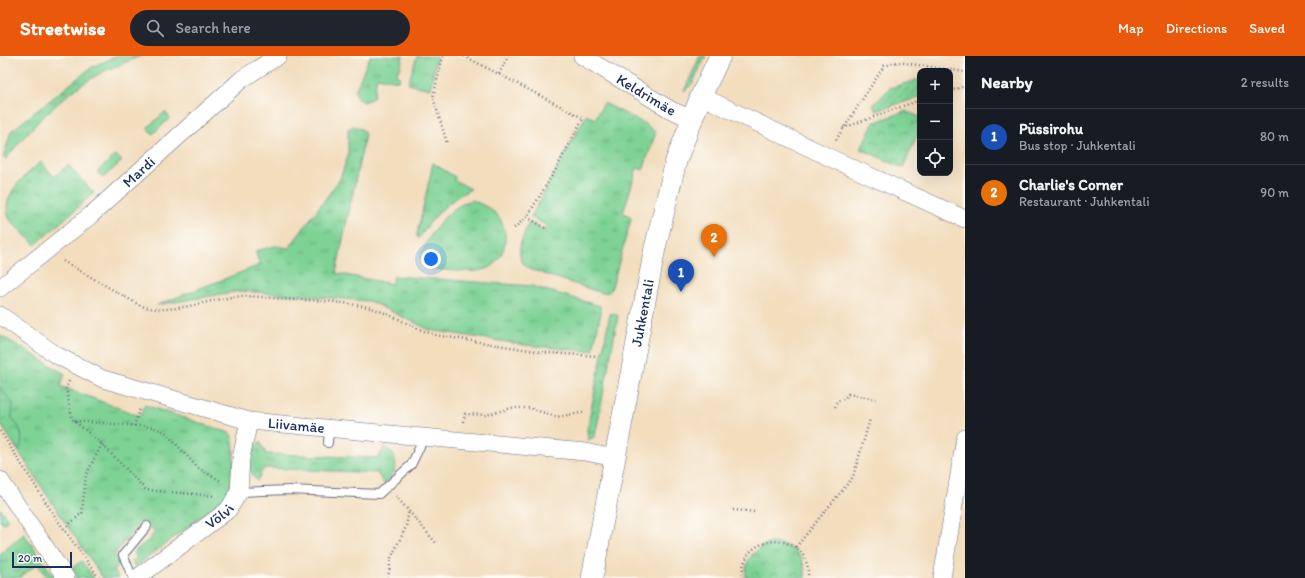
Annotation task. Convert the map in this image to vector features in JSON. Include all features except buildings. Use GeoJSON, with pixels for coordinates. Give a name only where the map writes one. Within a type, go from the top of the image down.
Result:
{"type":"FeatureCollection","features":[{"type":"Feature","properties":{"kind":"street","name":"Mardi"},"geometry":{"type":"LineString","coordinates":[[0,288],[91,215],[242,78],[278,56]]}},
{"type":"Feature","properties":{"kind":"street","name":"Keldrimäe"},"geometry":{"type":"LineString","coordinates":[[582,56],[671,110],[692,119]]}},
{"type":"Feature","properties":{"kind":"street","name":"Juhkentali"},"geometry":{"type":"LineString","coordinates":[[592,578],[655,248],[676,162],[701,96],[720,56]]}},
{"type":"Feature","properties":{"kind":"street"},"geometry":{"type":"LineString","coordinates":[[701,96],[828,157],[965,218]]}},
{"type":"Feature","properties":{"kind":"street","name":"Liivamäe"},"geometry":{"type":"LineString","coordinates":[[0,315],[56,355],[75,365],[101,383],[248,422],[328,436],[424,438],[585,452],[614,458]]}},
{"type":"Feature","properties":{"kind":"street","name":"Võlvi"},"geometry":{"type":"LineString","coordinates":[[137,578],[228,510],[239,492],[241,458],[248,422]]}},
{"type":"Feature","properties":{"kind":"street"},"geometry":{"type":"LineString","coordinates":[[942,578],[965,438]]}},
{"type":"Feature","properties":{"kind":"street"},"geometry":{"type":"LineString","coordinates":[[0,480],[66,578]]}},
{"type":"Feature","properties":{"kind":"lane"},"geometry":{"type":"LineString","coordinates":[[239,492],[290,490],[379,494],[411,465],[424,438]]}},
{"type":"Feature","properties":{"kind":"lane"},"geometry":{"type":"LineString","coordinates":[[133,578],[123,555],[147,526]]}},
{"type":"Feature","properties":{"kind":"path"},"geometry":{"type":"LineString","coordinates":[[443,56],[433,97],[447,143]]}},
{"type":"Feature","properties":{"kind":"path"},"geometry":{"type":"LineString","coordinates":[[464,56],[583,118],[556,169],[527,217],[512,230]]}},
{"type":"Feature","properties":{"kind":"path"},"geometry":{"type":"LineString","coordinates":[[499,74],[508,56]]}},
{"type":"Feature","properties":{"kind":"path"},"geometry":{"type":"LineString","coordinates":[[828,157],[843,128],[884,66],[898,62],[965,72]]}},
{"type":"Feature","properties":{"kind":"path"},"geometry":{"type":"LineString","coordinates":[[953,90],[965,86]]}},
{"type":"Feature","properties":{"kind":"path"},"geometry":{"type":"LineString","coordinates":[[843,128],[917,101]]}},
{"type":"Feature","properties":{"kind":"path"},"geometry":{"type":"LineString","coordinates":[[527,217],[545,228]]}},
{"type":"Feature","properties":{"kind":"path"},"geometry":{"type":"LineString","coordinates":[[47,251],[110,289],[141,306],[152,309],[189,305],[243,296],[314,301],[368,307],[435,335],[548,353],[597,356]]}},
{"type":"Feature","properties":{"kind":"path"},"geometry":{"type":"LineString","coordinates":[[75,365],[66,388],[72,419],[102,444],[146,490],[221,496],[239,492]]}},
{"type":"Feature","properties":{"kind":"path"},"geometry":{"type":"LineString","coordinates":[[835,407],[837,401],[844,399],[848,394],[876,399]]}},
{"type":"Feature","properties":{"kind":"path"},"geometry":{"type":"LineString","coordinates":[[460,441],[465,414],[486,415],[512,408],[529,408],[557,417],[586,412]]}},
{"type":"Feature","properties":{"kind":"path"},"geometry":{"type":"LineString","coordinates":[[134,426],[138,413]]}},
{"type":"Feature","properties":{"kind":"path"},"geometry":{"type":"LineString","coordinates":[[796,547],[853,477],[870,419]]}},
{"type":"Feature","properties":{"kind":"path"},"geometry":{"type":"LineString","coordinates":[[75,421],[152,427],[165,432],[198,468],[239,492]]}},
{"type":"Feature","properties":{"kind":"path"},"geometry":{"type":"LineString","coordinates":[[0,432],[64,529],[99,578]]}},
{"type":"Feature","properties":{"kind":"path"},"geometry":{"type":"LineString","coordinates":[[64,529],[82,513],[86,475],[102,444]]}},
{"type":"Feature","properties":{"kind":"path"},"geometry":{"type":"LineString","coordinates":[[388,487],[436,543]]}},
{"type":"Feature","properties":{"kind":"path"},"geometry":{"type":"LineString","coordinates":[[388,578],[391,558],[406,527],[409,510]]}},
{"type":"Feature","properties":{"kind":"path"},"geometry":{"type":"LineString","coordinates":[[733,510],[755,512]]}},
{"type":"Feature","properties":{"kind":"path"},"geometry":{"type":"LineString","coordinates":[[743,578],[744,564],[748,555],[754,548],[762,544],[779,540],[796,547],[806,560],[808,578],[812,578]]}},
{"type":"Feature","properties":{"kind":"green space"},"geometry":{"type":"Polygon","coordinates":[[[117,56],[141,56],[107,70],[65,97],[39,121],[6,159],[3,158],[11,131],[92,67],[117,56]]]}},
{"type":"Feature","properties":{"kind":"green space"},"geometry":{"type":"Polygon","coordinates":[[[370,56],[403,56],[400,70],[398,69],[397,76],[400,77],[399,81],[377,77],[373,98],[364,102],[358,99],[355,91],[370,56]]]}},
{"type":"Feature","properties":{"kind":"green space"},"geometry":{"type":"Polygon","coordinates":[[[417,56],[437,56],[430,89],[408,84],[417,56]]]}},
{"type":"Feature","properties":{"kind":"green space"},"geometry":{"type":"Polygon","coordinates":[[[700,56],[706,56],[692,84],[684,91],[700,56]]]}},
{"type":"Feature","properties":{"kind":"green space"},"geometry":{"type":"Polygon","coordinates":[[[917,80],[917,98],[876,111],[873,105],[890,88],[917,80]]]}},
{"type":"Feature","properties":{"kind":"green space"},"geometry":{"type":"Polygon","coordinates":[[[604,103],[645,124],[655,132],[655,135],[643,170],[637,168],[623,213],[630,216],[631,219],[611,290],[609,292],[602,293],[529,269],[521,259],[520,247],[529,222],[544,230],[546,225],[531,217],[586,115],[595,119],[604,103]]]}},
{"type":"Feature","properties":{"kind":"green space"},"geometry":{"type":"Polygon","coordinates":[[[905,111],[917,116],[917,136],[903,168],[861,149],[873,123],[905,111]]]}},
{"type":"Feature","properties":{"kind":"green space"},"geometry":{"type":"Polygon","coordinates":[[[165,112],[170,118],[153,134],[147,128],[165,112]]]}},
{"type":"Feature","properties":{"kind":"green space"},"geometry":{"type":"Polygon","coordinates":[[[354,126],[363,130],[365,135],[336,273],[392,284],[394,276],[532,286],[600,306],[601,312],[593,350],[588,351],[525,345],[430,330],[369,301],[241,291],[157,305],[260,265],[255,251],[275,246],[289,248],[340,179],[348,156],[348,129],[354,126]]]}},
{"type":"Feature","properties":{"kind":"green space"},"geometry":{"type":"Polygon","coordinates":[[[116,155],[122,161],[103,178],[97,172],[116,155]]]}},
{"type":"Feature","properties":{"kind":"green space"},"geometry":{"type":"Polygon","coordinates":[[[41,162],[54,177],[68,165],[94,193],[35,245],[12,222],[9,218],[7,209],[11,193],[16,186],[41,162]]]}},
{"type":"Feature","properties":{"kind":"green space"},"geometry":{"type":"Polygon","coordinates":[[[433,163],[455,177],[454,180],[471,189],[455,198],[448,204],[430,223],[419,238],[417,237],[417,234],[433,163]]]}},
{"type":"Feature","properties":{"kind":"green space"},"geometry":{"type":"Polygon","coordinates":[[[472,200],[486,206],[498,216],[502,223],[505,238],[502,253],[493,265],[486,269],[460,271],[433,269],[419,258],[428,240],[447,215],[463,204],[472,200]]]}},
{"type":"Feature","properties":{"kind":"green space"},"geometry":{"type":"Polygon","coordinates":[[[614,313],[618,316],[596,432],[594,437],[588,440],[587,430],[610,314],[614,313]]]}},
{"type":"Feature","properties":{"kind":"green space"},"geometry":{"type":"Polygon","coordinates":[[[0,335],[65,374],[60,386],[140,416],[145,405],[230,433],[234,446],[234,455],[231,482],[227,497],[135,567],[132,561],[137,558],[133,552],[149,540],[155,531],[141,521],[114,555],[121,563],[114,570],[119,578],[103,578],[0,423],[0,335]]]}},
{"type":"Feature","properties":{"kind":"green space"},"geometry":{"type":"Polygon","coordinates":[[[0,387],[13,404],[12,418],[18,426],[22,437],[19,452],[0,423],[0,387]]]}},
{"type":"Feature","properties":{"kind":"green space"},"geometry":{"type":"Polygon","coordinates":[[[260,442],[266,454],[378,458],[385,447],[394,455],[396,465],[395,470],[389,480],[384,484],[377,473],[264,468],[257,481],[249,466],[249,461],[252,451],[260,442]]]}},
{"type":"Feature","properties":{"kind":"green space"},"geometry":{"type":"Polygon","coordinates":[[[0,508],[8,520],[4,523],[0,522],[0,508]]]}},
{"type":"Feature","properties":{"kind":"green space"},"geometry":{"type":"Polygon","coordinates":[[[24,534],[55,578],[48,578],[37,564],[19,578],[0,578],[0,554],[24,534]]]}},
{"type":"Feature","properties":{"kind":"green space"},"geometry":{"type":"Polygon","coordinates":[[[770,543],[785,545],[796,552],[803,563],[805,578],[746,578],[748,561],[751,556],[759,548],[770,543]]]}},
{"type":"Feature","properties":{"kind":"green space"},"geometry":{"type":"Polygon","coordinates":[[[82,561],[94,578],[76,578],[72,571],[73,567],[82,561]]]}},
{"type":"Feature","properties":{"kind":"place","name":"Charlie's Corner"},"geometry":{"type":"Point","coordinates":[714,257]}},
{"type":"Feature","properties":{"kind":"place","name":"Püssirohu"},"geometry":{"type":"Point","coordinates":[681,292]}}]}
